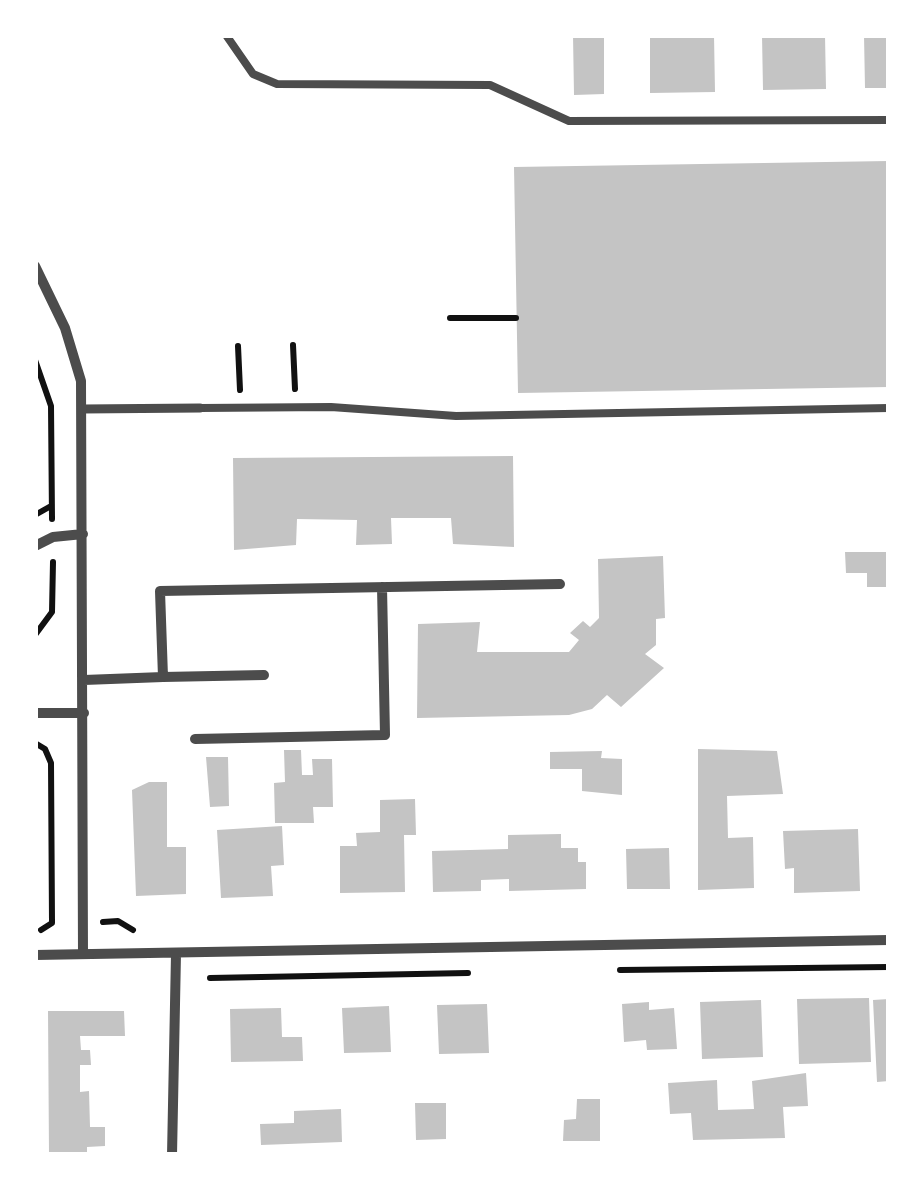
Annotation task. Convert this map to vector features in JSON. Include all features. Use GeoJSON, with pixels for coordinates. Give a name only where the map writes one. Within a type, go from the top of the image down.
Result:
{"type":"FeatureCollection","features":[{"type":"Feature","properties":{"kind":"street"},"geometry":{"type":"LineString","coordinates":[[35,266],[75,354],[82,408],[83,954]]}},
{"type":"Feature","properties":{"kind":"street"},"geometry":{"type":"LineString","coordinates":[[82,408],[200,408]]}},
{"type":"Feature","properties":{"kind":"street"},"geometry":{"type":"LineString","coordinates":[[35,546],[53,537],[83,534]]}},
{"type":"Feature","properties":{"kind":"street"},"geometry":{"type":"LineString","coordinates":[[163,678],[160,591],[560,584]]}},
{"type":"Feature","properties":{"kind":"street"},"geometry":{"type":"LineString","coordinates":[[195,739],[385,735],[382,587]]}},
{"type":"Feature","properties":{"kind":"street"},"geometry":{"type":"LineString","coordinates":[[84,680],[264,675]]}},
{"type":"Feature","properties":{"kind":"street"},"geometry":{"type":"LineString","coordinates":[[35,713],[84,713]]}},
{"type":"Feature","properties":{"kind":"street"},"geometry":{"type":"LineString","coordinates":[[35,955],[889,940]]}},
{"type":"Feature","properties":{"kind":"street"},"geometry":{"type":"LineString","coordinates":[[172,1155],[176,954]]}},
{"type":"Feature","properties":{"kind":"lane"},"geometry":{"type":"LineString","coordinates":[[226,35],[254,74],[276,84],[490,85],[569,121],[889,120]]}},
{"type":"Feature","properties":{"kind":"lane"},"geometry":{"type":"LineString","coordinates":[[200,408],[296,407],[456,416],[889,408]]}},
{"type":"Feature","properties":{"kind":"path"},"geometry":{"type":"LineString","coordinates":[[450,318],[516,318]]}},
{"type":"Feature","properties":{"kind":"path"},"geometry":{"type":"LineString","coordinates":[[293,345],[296,407]]}},
{"type":"Feature","properties":{"kind":"path"},"geometry":{"type":"LineString","coordinates":[[238,346],[240,407]]}},
{"type":"Feature","properties":{"kind":"path"},"geometry":{"type":"LineString","coordinates":[[35,360],[48,390],[53,537],[52,612],[35,635]]}},
{"type":"Feature","properties":{"kind":"path"},"geometry":{"type":"LineString","coordinates":[[35,393],[48,390]]}},
{"type":"Feature","properties":{"kind":"path"},"geometry":{"type":"LineString","coordinates":[[35,515],[51,506]]}},
{"type":"Feature","properties":{"kind":"path"},"geometry":{"type":"LineString","coordinates":[[35,743],[45,748],[51,763],[52,927]]}},
{"type":"Feature","properties":{"kind":"path"},"geometry":{"type":"LineString","coordinates":[[608,970],[889,968]]}},
{"type":"Feature","properties":{"kind":"path"},"geometry":{"type":"LineString","coordinates":[[175,978],[473,973]]}},
{"type":"Feature","properties":{"kind":"building"},"geometry":{"type":"Polygon","coordinates":[[[573,35],[604,35],[604,94],[574,95],[573,35]]]}},
{"type":"Feature","properties":{"kind":"building"},"geometry":{"type":"Polygon","coordinates":[[[650,35],[714,35],[715,92],[650,93],[650,35]]]}},
{"type":"Feature","properties":{"kind":"building"},"geometry":{"type":"Polygon","coordinates":[[[762,35],[825,35],[826,89],[763,90],[762,35]]]}},
{"type":"Feature","properties":{"kind":"building"},"geometry":{"type":"Polygon","coordinates":[[[864,35],[889,35],[889,88],[865,88],[864,35]]]}},
{"type":"Feature","properties":{"kind":"building"},"geometry":{"type":"Polygon","coordinates":[[[889,161],[889,387],[518,393],[514,167],[889,161]]]}},
{"type":"Feature","properties":{"kind":"building"},"geometry":{"type":"Polygon","coordinates":[[[513,456],[514,547],[453,544],[451,518],[391,518],[392,544],[356,545],[357,520],[297,519],[296,545],[234,550],[233,458],[513,456]]]}},
{"type":"Feature","properties":{"kind":"building"},"geometry":{"type":"Polygon","coordinates":[[[845,552],[889,552],[889,587],[867,587],[867,573],[846,573],[845,552]]]}},
{"type":"Feature","properties":{"kind":"building"},"geometry":{"type":"Polygon","coordinates":[[[663,556],[665,618],[656,619],[656,645],[645,654],[664,668],[621,707],[607,695],[592,709],[569,715],[417,718],[418,624],[480,622],[477,652],[569,652],[579,640],[570,633],[583,621],[590,627],[599,618],[598,559],[663,556]]]}},
{"type":"Feature","properties":{"kind":"building"},"geometry":{"type":"Polygon","coordinates":[[[698,749],[777,751],[783,794],[727,796],[728,838],[753,837],[754,888],[698,890],[698,749]]]}},
{"type":"Feature","properties":{"kind":"building"},"geometry":{"type":"Polygon","coordinates":[[[284,750],[301,750],[302,775],[313,775],[312,759],[332,759],[333,807],[313,807],[314,823],[275,823],[274,783],[285,782],[284,750]]]}},
{"type":"Feature","properties":{"kind":"building"},"geometry":{"type":"Polygon","coordinates":[[[602,751],[601,758],[622,759],[622,795],[582,791],[582,769],[550,769],[550,752],[602,751]]]}},
{"type":"Feature","properties":{"kind":"building"},"geometry":{"type":"Polygon","coordinates":[[[206,757],[228,757],[229,806],[210,807],[206,757]]]}},
{"type":"Feature","properties":{"kind":"building"},"geometry":{"type":"Polygon","coordinates":[[[149,782],[167,782],[167,847],[186,847],[186,894],[136,896],[132,790],[149,782]]]}},
{"type":"Feature","properties":{"kind":"building"},"geometry":{"type":"Polygon","coordinates":[[[415,799],[416,835],[404,835],[405,892],[340,893],[340,846],[357,846],[356,833],[380,832],[380,800],[415,799]]]}},
{"type":"Feature","properties":{"kind":"building"},"geometry":{"type":"Polygon","coordinates":[[[282,826],[284,865],[271,866],[273,896],[221,898],[217,830],[282,826]]]}},
{"type":"Feature","properties":{"kind":"building"},"geometry":{"type":"Polygon","coordinates":[[[858,829],[860,891],[794,893],[794,868],[785,869],[783,831],[858,829]]]}},
{"type":"Feature","properties":{"kind":"building"},"geometry":{"type":"Polygon","coordinates":[[[561,834],[561,848],[578,848],[578,862],[586,862],[586,889],[509,891],[509,879],[481,880],[481,891],[433,892],[432,851],[508,849],[508,835],[561,834]]]}},
{"type":"Feature","properties":{"kind":"building"},"geometry":{"type":"Polygon","coordinates":[[[669,848],[670,889],[627,889],[626,849],[669,848]]]}},
{"type":"Feature","properties":{"kind":"building"},"geometry":{"type":"Polygon","coordinates":[[[869,998],[871,1062],[799,1064],[797,999],[869,998]]]}},
{"type":"Feature","properties":{"kind":"building"},"geometry":{"type":"Polygon","coordinates":[[[889,999],[889,1081],[877,1082],[873,1000],[889,999]]]}},
{"type":"Feature","properties":{"kind":"building"},"geometry":{"type":"Polygon","coordinates":[[[761,1000],[763,1057],[702,1059],[700,1002],[761,1000]]]}},
{"type":"Feature","properties":{"kind":"building"},"geometry":{"type":"Polygon","coordinates":[[[649,1002],[649,1010],[674,1008],[677,1049],[647,1050],[646,1040],[624,1042],[622,1004],[649,1002]]]}},
{"type":"Feature","properties":{"kind":"building"},"geometry":{"type":"Polygon","coordinates":[[[487,1004],[489,1053],[439,1054],[437,1005],[487,1004]]]}},
{"type":"Feature","properties":{"kind":"building"},"geometry":{"type":"Polygon","coordinates":[[[389,1006],[391,1052],[344,1053],[342,1008],[389,1006]]]}},
{"type":"Feature","properties":{"kind":"building"},"geometry":{"type":"Polygon","coordinates":[[[281,1008],[282,1037],[302,1037],[303,1061],[231,1062],[230,1009],[281,1008]]]}},
{"type":"Feature","properties":{"kind":"building"},"geometry":{"type":"Polygon","coordinates":[[[48,1011],[124,1011],[125,1036],[80,1036],[81,1050],[90,1050],[91,1065],[80,1065],[80,1092],[89,1091],[90,1127],[105,1127],[105,1146],[87,1147],[87,1155],[49,1155],[48,1011]]]}},
{"type":"Feature","properties":{"kind":"building"},"geometry":{"type":"Polygon","coordinates":[[[806,1073],[808,1106],[783,1107],[785,1138],[693,1140],[691,1113],[670,1114],[668,1083],[717,1080],[718,1110],[754,1109],[752,1081],[806,1073]]]}},
{"type":"Feature","properties":{"kind":"building"},"geometry":{"type":"Polygon","coordinates":[[[577,1099],[600,1099],[600,1141],[563,1141],[564,1120],[576,1119],[577,1099]]]}},
{"type":"Feature","properties":{"kind":"building"},"geometry":{"type":"Polygon","coordinates":[[[415,1103],[446,1103],[446,1139],[416,1140],[415,1103]]]}},
{"type":"Feature","properties":{"kind":"building"},"geometry":{"type":"Polygon","coordinates":[[[341,1109],[342,1142],[261,1145],[260,1124],[294,1123],[294,1111],[341,1109]]]}}]}
